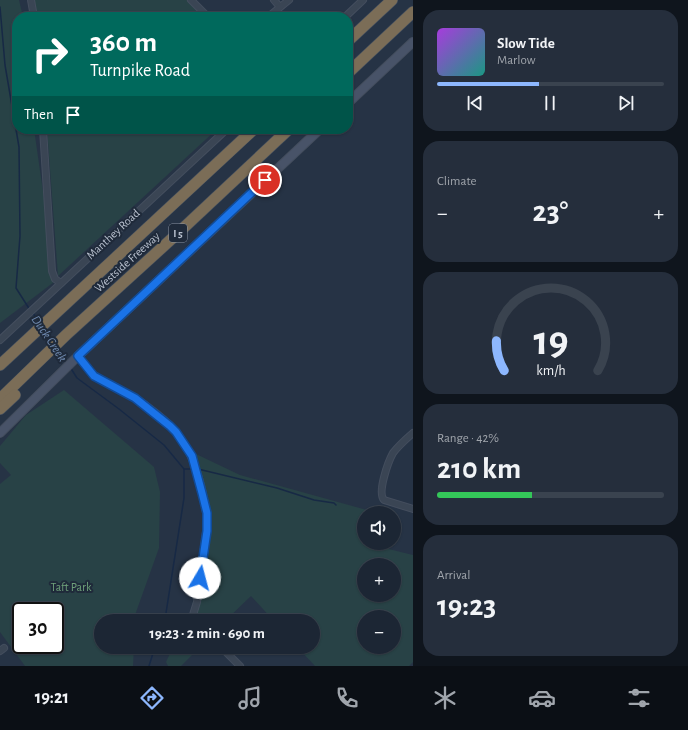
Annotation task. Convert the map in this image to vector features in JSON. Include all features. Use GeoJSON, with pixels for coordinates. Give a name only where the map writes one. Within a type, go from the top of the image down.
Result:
{"type":"FeatureCollection","features":[{"type":"Feature","properties":{"kind":"highway"},"geometry":{"type":"LineString","coordinates":[[353,36],[392,0]]}},
{"type":"Feature","properties":{"kind":"highway"},"geometry":{"type":"LineString","coordinates":[[353,68],[413,12]]}},
{"type":"Feature","properties":{"kind":"highway","name":"Westside Freeway"},"geometry":{"type":"LineString","coordinates":[[2,361],[28,340],[249,134]]}},
{"type":"Feature","properties":{"kind":"highway","name":"Westside Freeway"},"geometry":{"type":"LineString","coordinates":[[0,399],[66,335],[284,134]]}},
{"type":"Feature","properties":{"kind":"highway"},"geometry":{"type":"LineString","coordinates":[[0,410],[33,376],[41,360]]}},
{"type":"Feature","properties":{"kind":"street"},"geometry":{"type":"LineString","coordinates":[[31,0],[33,12]]}},
{"type":"Feature","properties":{"kind":"street"},"geometry":{"type":"LineString","coordinates":[[191,0],[203,12]]}},
{"type":"Feature","properties":{"kind":"street"},"geometry":{"type":"LineString","coordinates":[[274,0],[280,7]]}},
{"type":"Feature","properties":{"kind":"street"},"geometry":{"type":"LineString","coordinates":[[274,12],[289,0]]}},
{"type":"Feature","properties":{"kind":"street"},"geometry":{"type":"LineString","coordinates":[[350,12],[363,0]]}},
{"type":"Feature","properties":{"kind":"street"},"geometry":{"type":"LineString","coordinates":[[353,98],[413,42]]}},
{"type":"Feature","properties":{"kind":"street"},"geometry":{"type":"LineString","coordinates":[[43,134],[52,271],[56,279],[61,283]]}},
{"type":"Feature","properties":{"kind":"street","name":"Manthey Road"},"geometry":{"type":"LineString","coordinates":[[0,340],[222,134]]}},
{"type":"Feature","properties":{"kind":"street"},"geometry":{"type":"LineString","coordinates":[[0,432],[54,378],[315,134]]}},
{"type":"Feature","properties":{"kind":"street"},"geometry":{"type":"LineString","coordinates":[[77,357],[94,376],[135,398],[170,426],[176,432],[192,456],[207,513],[207,524],[195,614]]}},
{"type":"Feature","properties":{"kind":"street"},"geometry":{"type":"LineString","coordinates":[[413,433],[399,445],[390,460],[381,491],[381,497],[387,501],[413,509]]}},
{"type":"Feature","properties":{"kind":"street"},"geometry":{"type":"LineString","coordinates":[[228,654],[240,666]]}},
{"type":"Feature","properties":{"kind":"green space"},"geometry":{"type":"Polygon","coordinates":[[[0,0],[19,0],[22,12],[12,12],[12,134],[35,134],[48,226],[54,282],[0,323],[0,0]]]}},
{"type":"Feature","properties":{"kind":"green space"},"geometry":{"type":"Polygon","coordinates":[[[34,0],[187,0],[199,12],[35,12],[34,0]]]}},
{"type":"Feature","properties":{"kind":"green space"},"geometry":{"type":"Polygon","coordinates":[[[47,134],[212,134],[58,276],[47,134]]]}},
{"type":"Feature","properties":{"kind":"green space","name":"Taft Park"},"geometry":{"type":"Polygon","coordinates":[[[64,390],[154,467],[160,492],[159,548],[135,614],[94,614],[94,654],[134,654],[133,666],[25,666],[16,654],[64,654],[64,602],[12,602],[12,648],[0,632],[0,484],[11,475],[0,463],[0,446],[26,415],[64,390]]]}},
{"type":"Feature","properties":{"kind":"green space"},"geometry":{"type":"Polygon","coordinates":[[[177,430],[196,454],[240,475],[357,507],[357,550],[393,550],[413,555],[413,662],[409,666],[315,666],[304,654],[320,654],[320,614],[268,614],[251,596],[232,614],[190,614],[205,547],[205,501],[189,457],[177,430]]]}},
{"type":"Feature","properties":{"kind":"green space"},"geometry":{"type":"Polygon","coordinates":[[[170,654],[193,654],[181,666],[168,666],[166,662],[170,654]]]}},
{"type":"Feature","properties":{"kind":"waterway","name":"Duck Creek"},"geometry":{"type":"LineString","coordinates":[[0,7],[5,65],[12,106]]}},
{"type":"Feature","properties":{"kind":"waterway","name":"Duck Creek"},"geometry":{"type":"LineString","coordinates":[[17,134],[19,147],[20,236],[16,288],[30,310]]}},
{"type":"Feature","properties":{"kind":"waterway","name":"Duck Creek"},"geometry":{"type":"LineString","coordinates":[[33,313],[39,323]]}},
{"type":"Feature","properties":{"kind":"waterway","name":"Duck Creek"},"geometry":{"type":"LineString","coordinates":[[44,329],[53,343]]}},
{"type":"Feature","properties":{"kind":"waterway","name":"Duck Creek"},"geometry":{"type":"LineString","coordinates":[[57,349],[66,363]]}},
{"type":"Feature","properties":{"kind":"waterway","name":"Duck Creek"},"geometry":{"type":"LineString","coordinates":[[70,367],[77,378],[164,445],[184,469],[184,498],[166,614]]}},
{"type":"Feature","properties":{"kind":"waterway"},"geometry":{"type":"LineString","coordinates":[[184,469],[194,469]]}},
{"type":"Feature","properties":{"kind":"waterway"},"geometry":{"type":"LineString","coordinates":[[198,469],[277,488],[314,500],[334,503],[336,505]]}},
{"type":"Feature","properties":{"kind":"waterway","name":"Duck Creek"},"geometry":{"type":"LineString","coordinates":[[149,666],[153,654]]}},
{"type":"Feature","properties":{"kind":"route"},"geometry":{"type":"LineString","coordinates":[[200,578],[207,531],[207,513],[192,456],[176,432],[170,426],[135,398],[94,376],[78,356],[265,180]]}}]}
